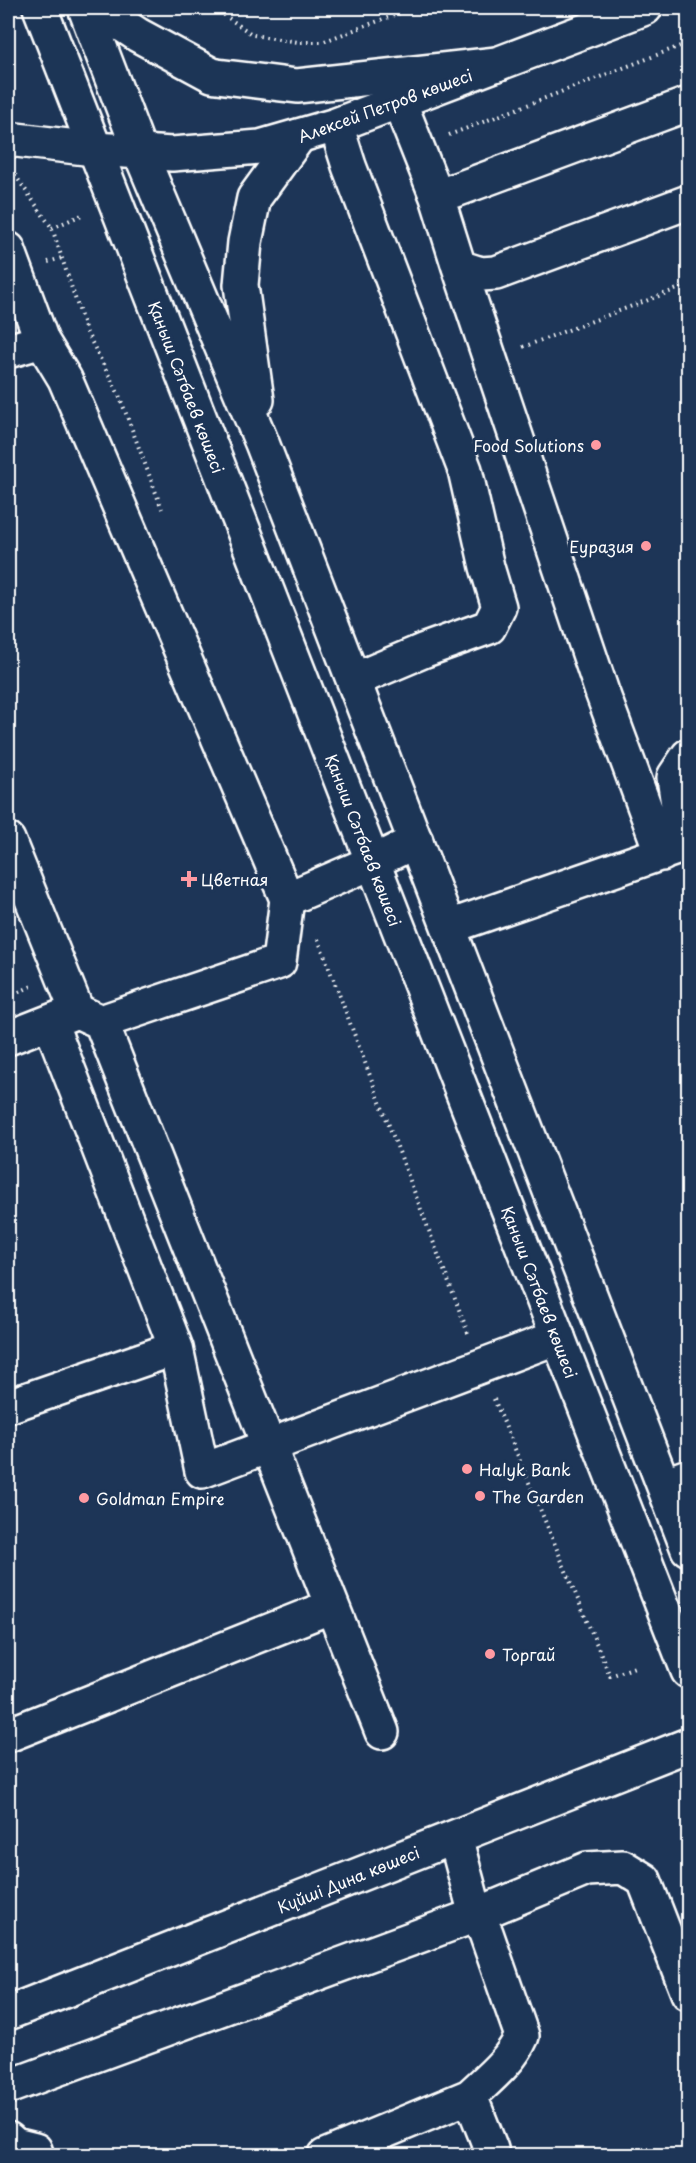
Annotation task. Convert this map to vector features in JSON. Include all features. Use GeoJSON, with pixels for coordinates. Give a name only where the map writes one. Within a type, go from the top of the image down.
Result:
{"type":"FeatureCollection","features":[{"type":"Feature","properties":{"kind":"main road","name":"Қаныш Сәтбаев көшесі"},"geometry":{"type":"LineString","coordinates":[[40,8],[688,1671]]}},
{"type":"Feature","properties":{"kind":"main road"},"geometry":{"type":"LineString","coordinates":[[85,8],[140,152],[262,443],[449,927],[676,1481],[688,1548]]}},
{"type":"Feature","properties":{"kind":"main road"},"geometry":{"type":"LineString","coordinates":[[97,8],[138,35],[217,76],[297,86],[497,64]]}},
{"type":"Feature","properties":{"kind":"main road","name":"Алексей Петров көшесі"},"geometry":{"type":"LineString","coordinates":[[8,139],[94,149],[172,154],[260,147],[336,125],[645,8]]}},
{"type":"Feature","properties":{"kind":"main road"},"geometry":{"type":"LineString","coordinates":[[399,101],[437,197],[602,692],[678,847]]}},
{"type":"Feature","properties":{"kind":"main road"},"geometry":{"type":"LineString","coordinates":[[437,197],[688,104]]}},
{"type":"Feature","properties":{"kind":"main road"},"geometry":{"type":"LineString","coordinates":[[336,125],[349,166],[465,470],[487,567],[499,607],[489,627],[354,680]]}},
{"type":"Feature","properties":{"kind":"main road"},"geometry":{"type":"LineString","coordinates":[[262,443],[241,285],[245,242],[254,198],[299,136]]}},
{"type":"Feature","properties":{"kind":"main road"},"geometry":{"type":"LineString","coordinates":[[459,267],[481,274],[496,273],[688,202]]}},
{"type":"Feature","properties":{"kind":"main road"},"geometry":{"type":"LineString","coordinates":[[8,249],[42,341],[64,379],[287,899],[279,962],[8,1038]]}},
{"type":"Feature","properties":{"kind":"main road"},"geometry":{"type":"LineString","coordinates":[[8,351],[42,341]]}},
{"type":"Feature","properties":{"kind":"main road"},"geometry":{"type":"LineString","coordinates":[[678,847],[674,777],[688,756]]}},
{"type":"Feature","properties":{"kind":"main road"},"geometry":{"type":"LineString","coordinates":[[8,840],[76,1019],[268,1445],[382,1732]]}},
{"type":"Feature","properties":{"kind":"main road"},"geometry":{"type":"LineString","coordinates":[[287,899],[416,841]]}},
{"type":"Feature","properties":{"kind":"main road"},"geometry":{"type":"LineString","coordinates":[[449,927],[678,847]]}},
{"type":"Feature","properties":{"kind":"main road"},"geometry":{"type":"LineString","coordinates":[[76,1019],[176,1348],[202,1471],[558,1337]]}},
{"type":"Feature","properties":{"kind":"main road"},"geometry":{"type":"LineString","coordinates":[[8,1406],[176,1348]]}},
{"type":"Feature","properties":{"kind":"main road"},"geometry":{"type":"LineString","coordinates":[[8,1735],[332,1606]]}},
{"type":"Feature","properties":{"kind":"main road","name":"Күйші Дина көшесі"},"geometry":{"type":"LineString","coordinates":[[8,2013],[688,1745]]}},
{"type":"Feature","properties":{"kind":"main road"},"geometry":{"type":"LineString","coordinates":[[325,2156],[470,2096],[516,2050],[522,2036],[486,1933],[476,1915],[454,1837]]}},
{"type":"Feature","properties":{"kind":"main road"},"geometry":{"type":"LineString","coordinates":[[8,2087],[476,1915],[587,1869],[623,1867],[644,1880],[688,1993]]}},
{"type":"Feature","properties":{"kind":"main road"},"geometry":{"type":"LineString","coordinates":[[470,2096],[490,2149],[486,2156]]}},
{"type":"Feature","properties":{"kind":"main road"},"geometry":{"type":"LineString","coordinates":[[8,2139],[15,2145],[35,2150],[37,2156]]}},
{"type":"Feature","properties":{"kind":"path"},"geometry":{"type":"LineString","coordinates":[[214,8],[253,35],[298,42],[322,42],[412,8]]}},
{"type":"Feature","properties":{"kind":"path"},"geometry":{"type":"LineString","coordinates":[[418,147],[688,43]]}},
{"type":"Feature","properties":{"kind":"path"},"geometry":{"type":"LineString","coordinates":[[514,350],[688,285]]}},
{"type":"Feature","properties":{"kind":"path"},"geometry":{"type":"LineString","coordinates":[[688,1861],[683,1868],[688,1881]]}},
{"type":"Feature","properties":{"kind":"place","name":"Food Solutions"},"geometry":{"type":"Point","coordinates":[596,445]}},
{"type":"Feature","properties":{"kind":"place","name":"Еуразия"},"geometry":{"type":"Point","coordinates":[646,546]}},
{"type":"Feature","properties":{"kind":"place","name":"Цветная"},"geometry":{"type":"Point","coordinates":[189,879]}},
{"type":"Feature","properties":{"kind":"place","name":"Halyk Bank"},"geometry":{"type":"Point","coordinates":[467,1469]}},
{"type":"Feature","properties":{"kind":"place","name":"The Garden"},"geometry":{"type":"Point","coordinates":[480,1496]}},
{"type":"Feature","properties":{"kind":"place","name":"Goldman Empire"},"geometry":{"type":"Point","coordinates":[84,1498]}},
{"type":"Feature","properties":{"kind":"place","name":"Торгай"},"geometry":{"type":"Point","coordinates":[490,1654]}}]}
